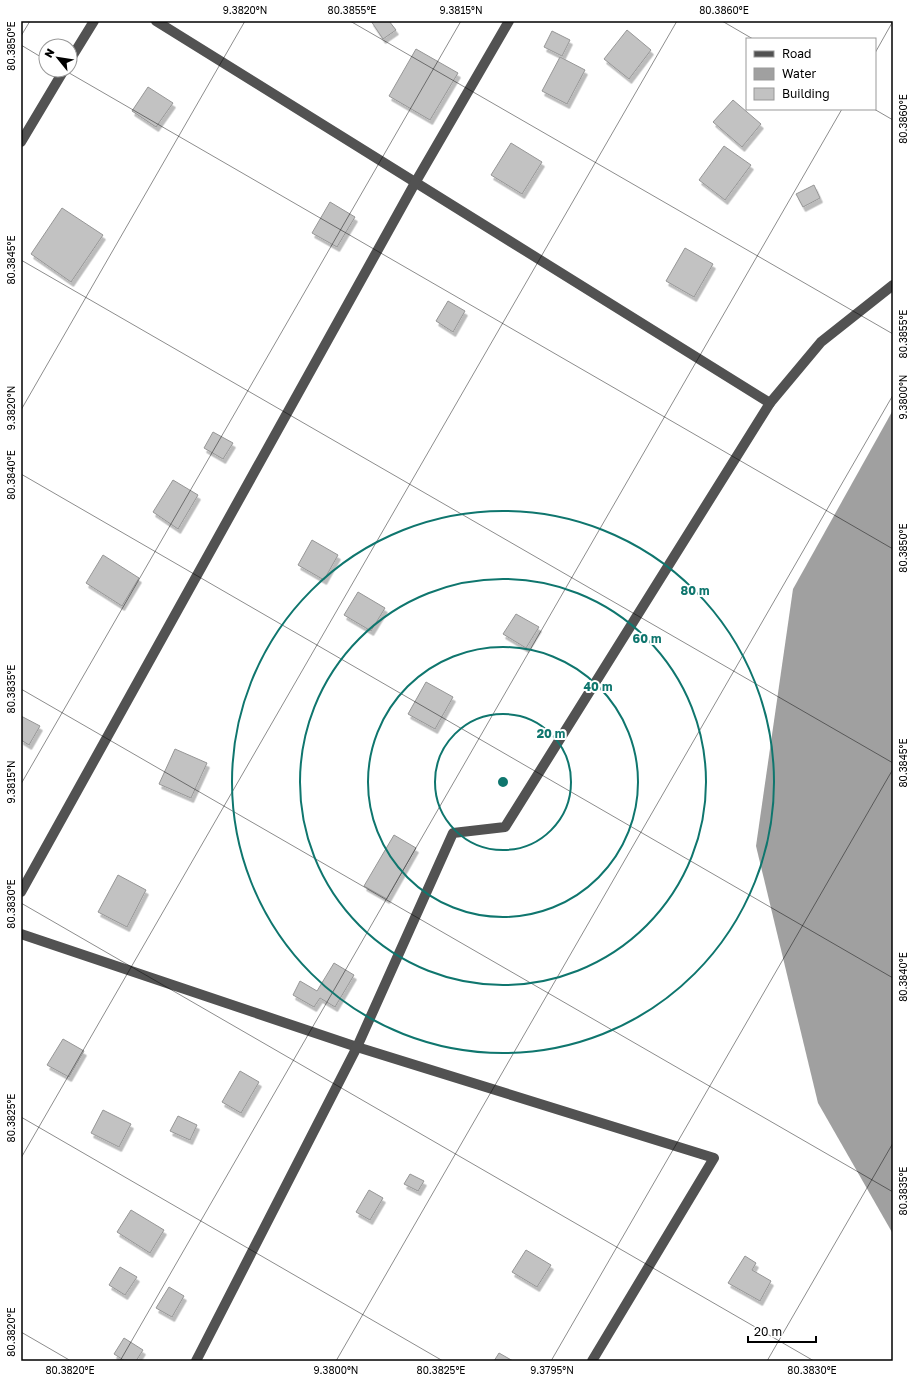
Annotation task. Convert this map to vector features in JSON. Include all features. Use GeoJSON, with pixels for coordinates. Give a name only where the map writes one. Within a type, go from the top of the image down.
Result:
{"type":"FeatureCollection","features":[{"type":"Feature","properties":{"kind":"street"},"geometry":{"type":"LineString","coordinates":[[78,47],[94,21]]}},
{"type":"Feature","properties":{"kind":"street"},"geometry":{"type":"LineString","coordinates":[[156,21],[770,403]]}},
{"type":"Feature","properties":{"kind":"street"},"geometry":{"type":"LineString","coordinates":[[21,892],[415,183],[509,21]]}},
{"type":"Feature","properties":{"kind":"street"},"geometry":{"type":"LineString","coordinates":[[21,142],[59,78]]}},
{"type":"Feature","properties":{"kind":"street"},"geometry":{"type":"LineString","coordinates":[[196,1361],[357,1047],[453,833],[505,826],[770,403],[821,342],[893,286]]}},
{"type":"Feature","properties":{"kind":"street"},"geometry":{"type":"LineString","coordinates":[[21,934],[357,1047],[714,1158],[592,1361]]}},
{"type":"Feature","properties":{"kind":"water"},"geometry":{"type":"Polygon","coordinates":[[[893,410],[893,1234],[818,1103],[756,846],[793,589],[893,410]]]}},
{"type":"Feature","properties":{"kind":"building"},"geometry":{"type":"Polygon","coordinates":[[[371,21],[389,21],[396,30],[383,39],[371,21]]]}},
{"type":"Feature","properties":{"kind":"building"},"geometry":{"type":"Polygon","coordinates":[[[627,30],[651,50],[629,79],[604,59],[627,30]]]}},
{"type":"Feature","properties":{"kind":"building"},"geometry":{"type":"Polygon","coordinates":[[[552,31],[570,40],[562,56],[544,47],[552,31]]]}},
{"type":"Feature","properties":{"kind":"building"},"geometry":{"type":"Polygon","coordinates":[[[416,49],[458,73],[430,120],[389,96],[416,49]]]}},
{"type":"Feature","properties":{"kind":"building"},"geometry":{"type":"Polygon","coordinates":[[[560,57],[585,70],[567,104],[542,91],[560,57]]]}},
{"type":"Feature","properties":{"kind":"building"},"geometry":{"type":"Polygon","coordinates":[[[148,87],[173,103],[156,127],[132,111],[148,87]]]}},
{"type":"Feature","properties":{"kind":"building"},"geometry":{"type":"Polygon","coordinates":[[[733,100],[761,124],[742,147],[713,122],[733,100]]]}},
{"type":"Feature","properties":{"kind":"building"},"geometry":{"type":"Polygon","coordinates":[[[511,143],[542,162],[522,194],[491,175],[511,143]]]}},
{"type":"Feature","properties":{"kind":"building"},"geometry":{"type":"Polygon","coordinates":[[[724,146],[751,165],[725,200],[699,180],[724,146]]]}},
{"type":"Feature","properties":{"kind":"building"},"geometry":{"type":"Polygon","coordinates":[[[814,185],[820,198],[803,207],[796,194],[814,185]]]}},
{"type":"Feature","properties":{"kind":"building"},"geometry":{"type":"Polygon","coordinates":[[[330,202],[355,217],[337,247],[312,233],[330,202]]]}},
{"type":"Feature","properties":{"kind":"building"},"geometry":{"type":"Polygon","coordinates":[[[62,208],[103,235],[71,282],[31,254],[62,208]]]}},
{"type":"Feature","properties":{"kind":"building"},"geometry":{"type":"Polygon","coordinates":[[[685,248],[713,264],[694,297],[666,281],[685,248]]]}},
{"type":"Feature","properties":{"kind":"building"},"geometry":{"type":"Polygon","coordinates":[[[448,301],[465,311],[453,332],[436,321],[448,301]]]}},
{"type":"Feature","properties":{"kind":"building"},"geometry":{"type":"Polygon","coordinates":[[[213,432],[233,443],[223,459],[204,448],[213,432]]]}},
{"type":"Feature","properties":{"kind":"building"},"geometry":{"type":"Polygon","coordinates":[[[173,480],[198,495],[178,529],[153,512],[173,480]]]}},
{"type":"Feature","properties":{"kind":"building"},"geometry":{"type":"Polygon","coordinates":[[[312,540],[338,555],[324,580],[298,565],[312,540]]]}},
{"type":"Feature","properties":{"kind":"building"},"geometry":{"type":"Polygon","coordinates":[[[103,555],[139,578],[122,606],[86,583],[103,555]]]}},
{"type":"Feature","properties":{"kind":"building"},"geometry":{"type":"Polygon","coordinates":[[[358,592],[385,608],[371,631],[344,615],[358,592]]]}},
{"type":"Feature","properties":{"kind":"building"},"geometry":{"type":"Polygon","coordinates":[[[516,614],[539,627],[526,648],[503,634],[516,614]]]}},
{"type":"Feature","properties":{"kind":"building"},"geometry":{"type":"Polygon","coordinates":[[[426,682],[453,697],[435,729],[408,714],[426,682]]]}},
{"type":"Feature","properties":{"kind":"building"},"geometry":{"type":"Polygon","coordinates":[[[21,716],[40,726],[29,745],[21,740],[21,716]]]}},
{"type":"Feature","properties":{"kind":"building"},"geometry":{"type":"Polygon","coordinates":[[[175,749],[207,763],[191,798],[159,784],[175,749]]]}},
{"type":"Feature","properties":{"kind":"building"},"geometry":{"type":"Polygon","coordinates":[[[394,835],[416,848],[387,899],[364,886],[394,835]]]}},
{"type":"Feature","properties":{"kind":"building"},"geometry":{"type":"Polygon","coordinates":[[[118,875],[146,890],[127,927],[98,912],[118,875]]]}},
{"type":"Feature","properties":{"kind":"building"},"geometry":{"type":"Polygon","coordinates":[[[334,963],[354,975],[335,1007],[320,998],[314,1007],[293,995],[300,981],[317,991],[334,963]]]}},
{"type":"Feature","properties":{"kind":"building"},"geometry":{"type":"Polygon","coordinates":[[[63,1039],[84,1051],[69,1077],[47,1065],[63,1039]]]}},
{"type":"Feature","properties":{"kind":"building"},"geometry":{"type":"Polygon","coordinates":[[[240,1071],[259,1082],[241,1113],[222,1102],[240,1071]]]}},
{"type":"Feature","properties":{"kind":"building"},"geometry":{"type":"Polygon","coordinates":[[[103,1110],[131,1124],[119,1147],[91,1133],[103,1110]]]}},
{"type":"Feature","properties":{"kind":"building"},"geometry":{"type":"Polygon","coordinates":[[[178,1116],[197,1125],[190,1140],[170,1131],[178,1116]]]}},
{"type":"Feature","properties":{"kind":"building"},"geometry":{"type":"Polygon","coordinates":[[[410,1174],[424,1181],[418,1191],[404,1184],[410,1174]]]}},
{"type":"Feature","properties":{"kind":"building"},"geometry":{"type":"Polygon","coordinates":[[[369,1190],[383,1198],[370,1220],[356,1212],[369,1190]]]}},
{"type":"Feature","properties":{"kind":"building"},"geometry":{"type":"Polygon","coordinates":[[[131,1210],[164,1230],[150,1253],[117,1232],[131,1210]]]}},
{"type":"Feature","properties":{"kind":"building"},"geometry":{"type":"Polygon","coordinates":[[[526,1250],[551,1265],[537,1287],[512,1272],[526,1250]]]}},
{"type":"Feature","properties":{"kind":"building"},"geometry":{"type":"Polygon","coordinates":[[[745,1256],[756,1263],[752,1270],[771,1281],[760,1301],[728,1283],[745,1256]]]}},
{"type":"Feature","properties":{"kind":"building"},"geometry":{"type":"Polygon","coordinates":[[[120,1267],[137,1277],[125,1295],[109,1285],[120,1267]]]}},
{"type":"Feature","properties":{"kind":"building"},"geometry":{"type":"Polygon","coordinates":[[[169,1287],[184,1296],[172,1317],[156,1308],[169,1287]]]}},
{"type":"Feature","properties":{"kind":"building"},"geometry":{"type":"Polygon","coordinates":[[[124,1338],[143,1350],[136,1361],[125,1361],[114,1354],[124,1338]]]}},
{"type":"Feature","properties":{"kind":"building"},"geometry":{"type":"Polygon","coordinates":[[[499,1353],[513,1361],[494,1361],[499,1353]]]}}]}
